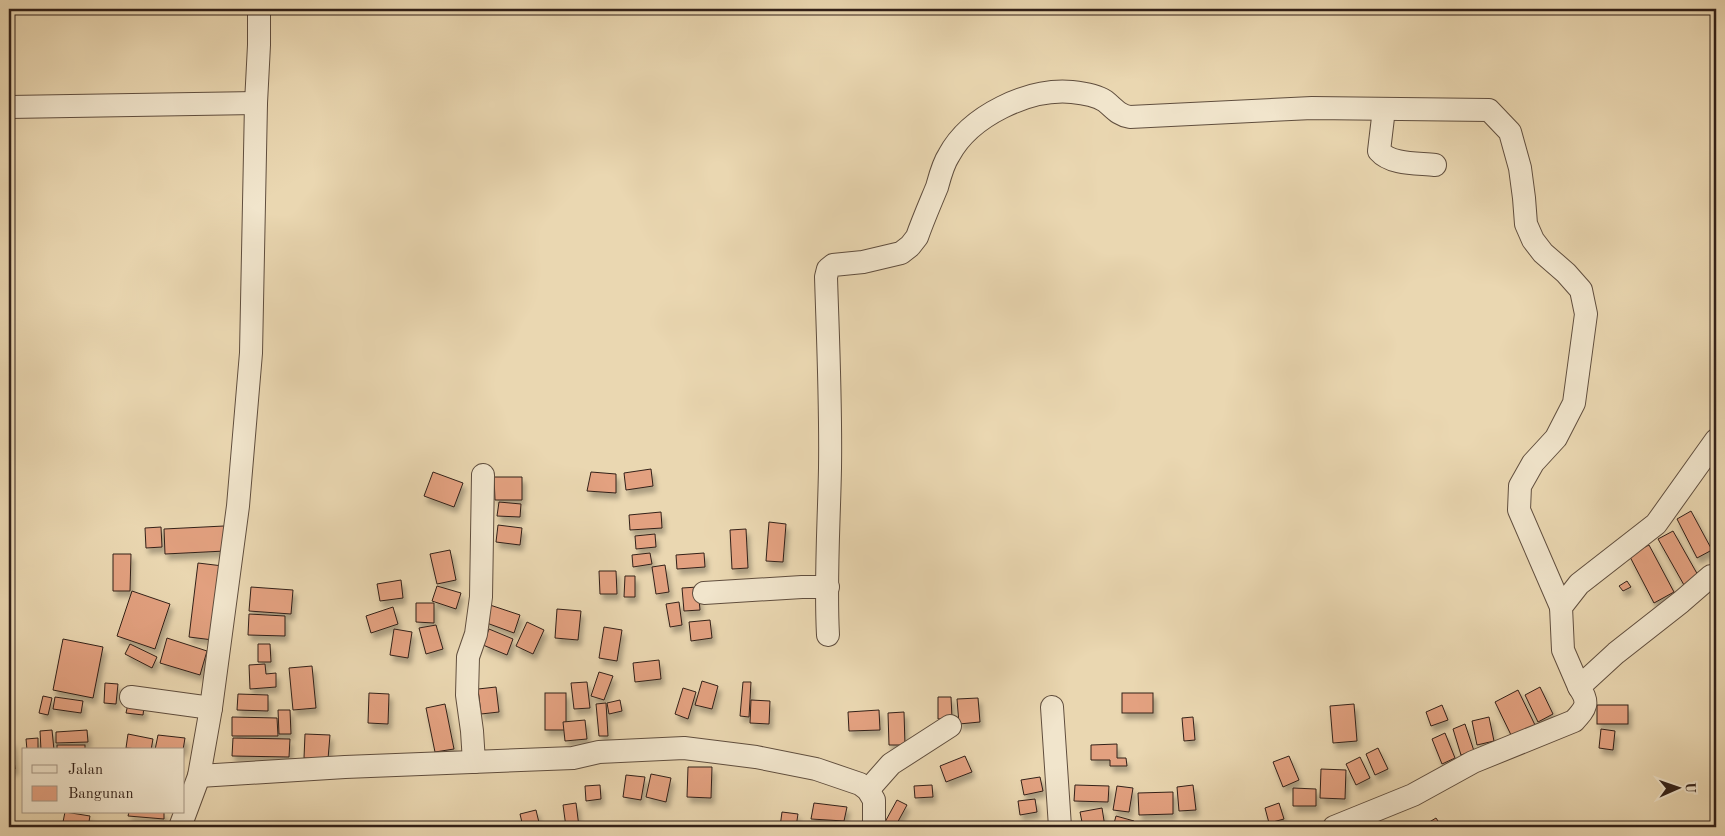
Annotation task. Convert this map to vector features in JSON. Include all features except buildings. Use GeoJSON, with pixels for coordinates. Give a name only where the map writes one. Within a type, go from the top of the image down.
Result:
{"type":"FeatureCollection","features":[{"type":"Feature","properties":{"kind":"street"},"geometry":{"type":"LineString","coordinates":[[185,813],[198,776],[211,708],[238,506],[246,420],[251,352],[259,45],[258,9]]}},
{"type":"Feature","properties":{"kind":"street"},"geometry":{"type":"LineString","coordinates":[[828,635],[830,391],[826,277],[828,269],[833,265],[863,262],[901,253],[910,246],[917,237],[948,156],[958,139],[976,123],[998,108],[1041,93],[1058,92],[1073,92],[1098,97],[1121,115],[1130,117],[1312,108],[1489,110],[1510,132],[1520,168],[1526,224],[1533,240],[1543,253],[1566,273],[1580,290],[1586,314],[1574,403],[1556,438],[1533,463],[1520,486],[1519,510],[1561,607],[1563,650],[1579,687],[1586,696],[1586,707],[1574,721],[1473,762],[1413,795],[1334,827]]}},
{"type":"Feature","properties":{"kind":"street"},"geometry":{"type":"LineString","coordinates":[[9,107],[256,103]]}},
{"type":"Feature","properties":{"kind":"street"},"geometry":{"type":"LineString","coordinates":[[1384,109],[1379,151],[1383,156],[1390,159],[1435,165]]}},
{"type":"Feature","properties":{"kind":"street"},"geometry":{"type":"LineString","coordinates":[[1561,607],[1579,584],[1656,524],[1716,440]]}},
{"type":"Feature","properties":{"kind":"street"},"geometry":{"type":"LineString","coordinates":[[474,762],[467,695],[468,657],[476,634],[481,598],[482,475]]}},
{"type":"Feature","properties":{"kind":"street"},"geometry":{"type":"LineString","coordinates":[[1579,687],[1616,653],[1711,576]]}},
{"type":"Feature","properties":{"kind":"street"},"geometry":{"type":"LineString","coordinates":[[704,593],[828,587]]}},
{"type":"Feature","properties":{"kind":"street"},"geometry":{"type":"LineString","coordinates":[[131,697],[211,708]]}},
{"type":"Feature","properties":{"kind":"street"},"geometry":{"type":"LineString","coordinates":[[1052,707],[1060,827]]}},
{"type":"Feature","properties":{"kind":"street"},"geometry":{"type":"LineString","coordinates":[[868,790],[891,764],[950,726]]}},
{"type":"Feature","properties":{"kind":"street"},"geometry":{"type":"LineString","coordinates":[[198,776],[345,767],[573,758],[600,752],[684,748],[756,757],[816,769],[846,778],[868,790],[874,800],[874,827]]}},
{"type":"Feature","properties":{"kind":"street"},"geometry":{"type":"LineString","coordinates":[[180,827],[185,814]]}}]}
